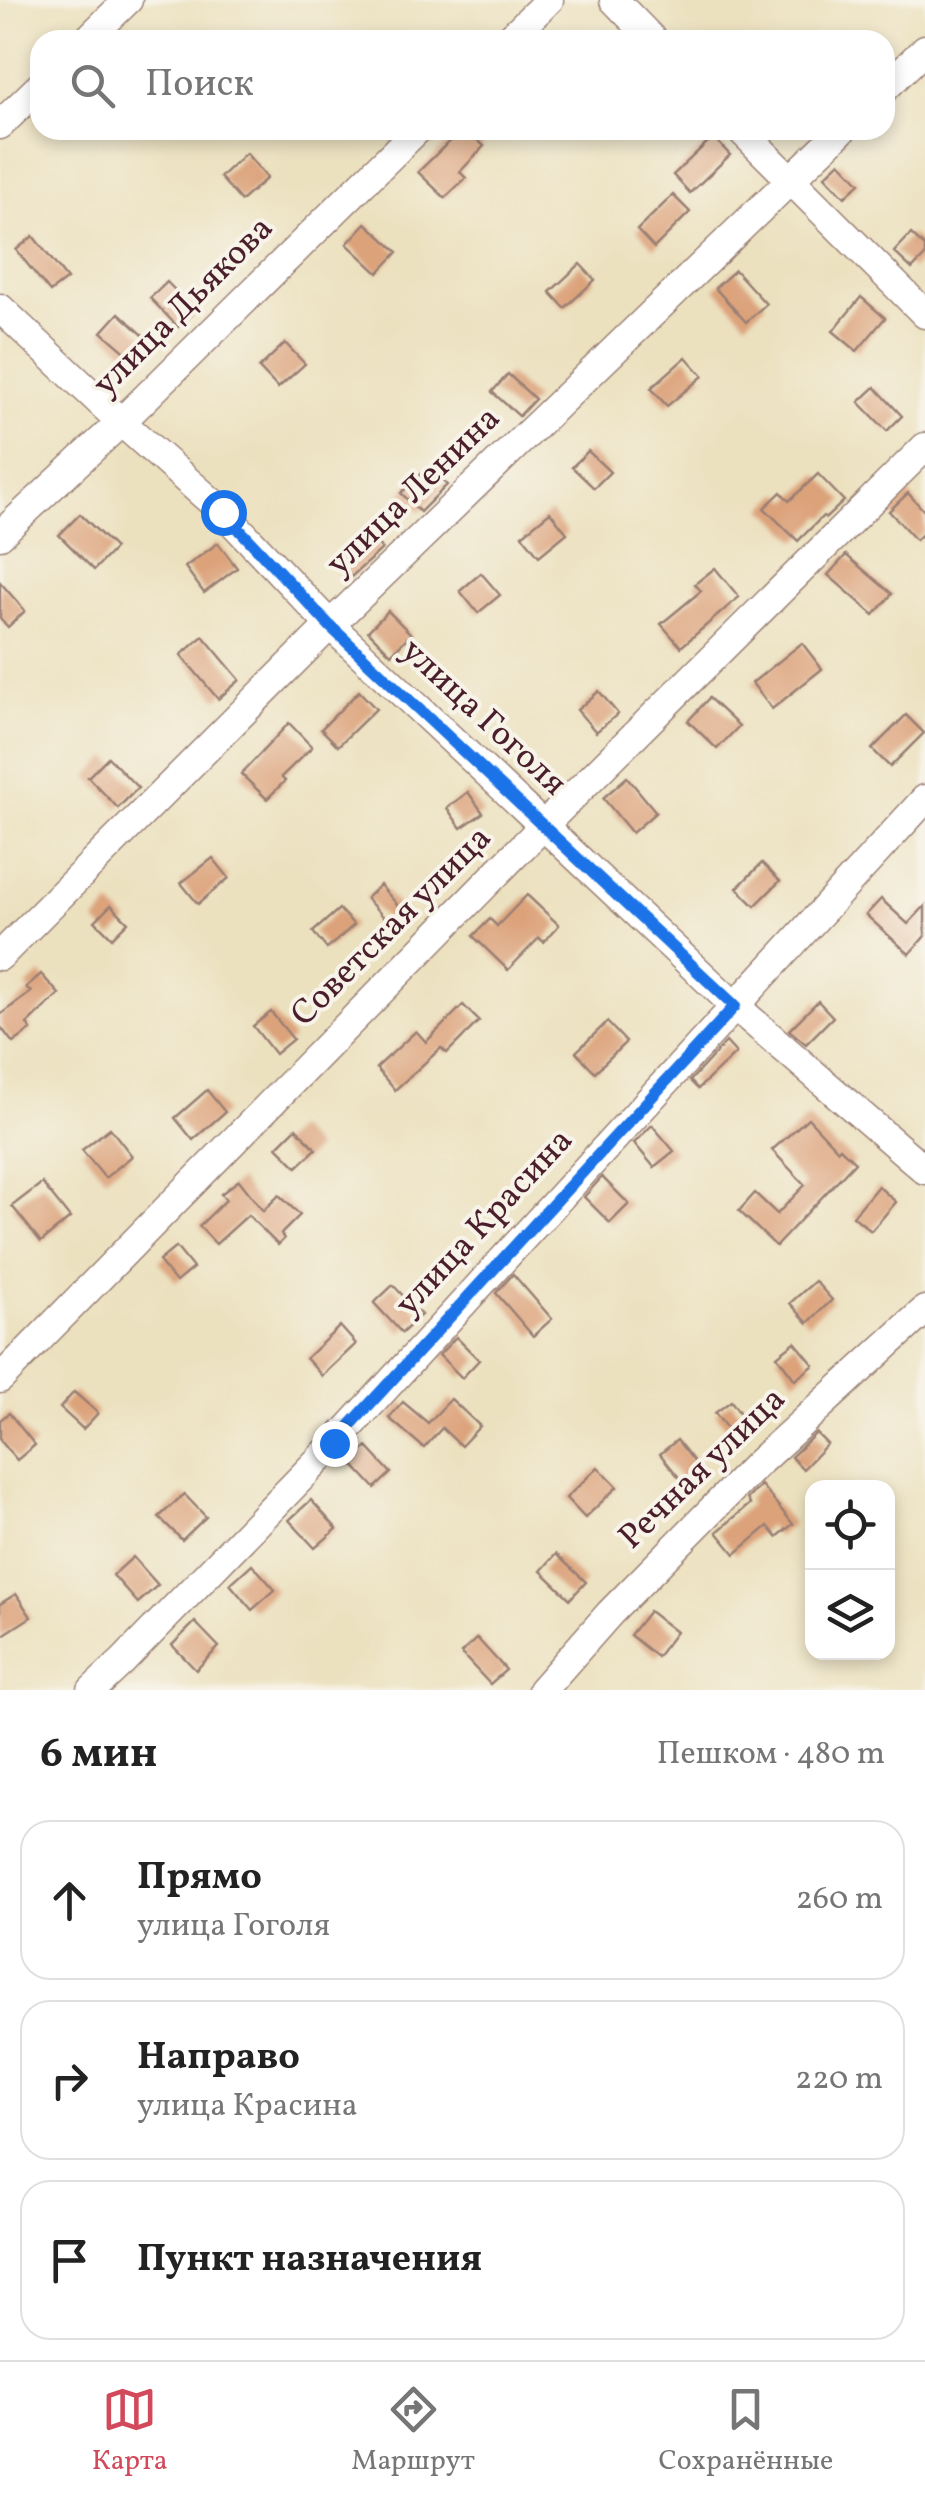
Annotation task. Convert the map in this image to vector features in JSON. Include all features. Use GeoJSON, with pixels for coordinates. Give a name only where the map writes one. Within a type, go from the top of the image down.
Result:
{"type":"FeatureCollection","features":[{"type":"Feature","properties":{"kind":"street"},"geometry":{"type":"LineString","coordinates":[[97,30],[128,0]]}},
{"type":"Feature","properties":{"kind":"street"},"geometry":{"type":"LineString","coordinates":[[518,30],[548,0]]}},
{"type":"Feature","properties":{"kind":"street"},"geometry":{"type":"LineString","coordinates":[[614,0],[643,30]]}},
{"type":"Feature","properties":{"kind":"street"},"geometry":{"type":"LineString","coordinates":[[895,78],[925,49]]}},
{"type":"Feature","properties":{"kind":"street"},"geometry":{"type":"LineString","coordinates":[[0,125],[30,96]]}},
{"type":"Feature","properties":{"kind":"street","name":"улица Дьякова"},"geometry":{"type":"LineString","coordinates":[[0,535],[121,422],[407,140]]}},
{"type":"Feature","properties":{"kind":"street"},"geometry":{"type":"LineString","coordinates":[[751,140],[925,314]]}},
{"type":"Feature","properties":{"kind":"street","name":"улица Ленина"},"geometry":{"type":"LineString","coordinates":[[0,956],[330,626],[832,140]]}},
{"type":"Feature","properties":{"kind":"street","name":"улица Гоголя"},"geometry":{"type":"LineString","coordinates":[[0,308],[223,512],[330,626],[735,1006],[925,1170]]}},
{"type":"Feature","properties":{"kind":"street","name":"Советская улица"},"geometry":{"type":"LineString","coordinates":[[0,1379],[544,826],[925,446]]}},
{"type":"Feature","properties":{"kind":"street","name":"улица Красина"},"geometry":{"type":"LineString","coordinates":[[92,1690],[334,1443],[925,799]]}},
{"type":"Feature","properties":{"kind":"street","name":"Речная улица"},"geometry":{"type":"LineString","coordinates":[[542,1690],[610,1613],[743,1478],[925,1310]]}},
{"type":"Feature","properties":{"kind":"building"},"geometry":{"type":"Polygon","coordinates":[[[451,140],[478,140],[484,146],[460,172],[466,178],[445,198],[418,172],[451,140]]]}},
{"type":"Feature","properties":{"kind":"building"},"geometry":{"type":"Polygon","coordinates":[[[710,140],[716,140],[730,155],[690,193],[673,175],[710,140]]]}},
{"type":"Feature","properties":{"kind":"building"},"geometry":{"type":"Polygon","coordinates":[[[246,153],[267,178],[241,201],[220,177],[246,153]]]}},
{"type":"Feature","properties":{"kind":"building"},"geometry":{"type":"Polygon","coordinates":[[[840,162],[860,183],[845,197],[825,176],[840,162]]]}},
{"type":"Feature","properties":{"kind":"building"},"geometry":{"type":"Polygon","coordinates":[[[673,195],[690,212],[654,248],[637,230],[673,195]]]}},
{"type":"Feature","properties":{"kind":"building"},"geometry":{"type":"Polygon","coordinates":[[[366,223],[398,252],[378,273],[347,244],[366,223]]]}},
{"type":"Feature","properties":{"kind":"building"},"geometry":{"type":"Polygon","coordinates":[[[911,234],[925,247],[925,256],[912,269],[894,252],[911,234]]]}},
{"type":"Feature","properties":{"kind":"building"},"geometry":{"type":"Polygon","coordinates":[[[33,236],[67,279],[50,292],[16,250],[33,236]]]}},
{"type":"Feature","properties":{"kind":"building"},"geometry":{"type":"Polygon","coordinates":[[[580,264],[595,280],[565,308],[550,292],[580,264]]]}},
{"type":"Feature","properties":{"kind":"building"},"geometry":{"type":"Polygon","coordinates":[[[735,270],[766,304],[746,322],[715,288],[735,270]]]}},
{"type":"Feature","properties":{"kind":"building"},"geometry":{"type":"Polygon","coordinates":[[[167,282],[195,311],[178,327],[150,298],[167,282]]]}},
{"type":"Feature","properties":{"kind":"building"},"geometry":{"type":"Polygon","coordinates":[[[861,297],[885,318],[857,351],[833,331],[861,297]]]}},
{"type":"Feature","properties":{"kind":"building"},"geometry":{"type":"Polygon","coordinates":[[[119,313],[153,344],[137,362],[102,332],[119,313]]]}},
{"type":"Feature","properties":{"kind":"building"},"geometry":{"type":"Polygon","coordinates":[[[285,343],[305,364],[278,388],[259,368],[285,343]]]}},
{"type":"Feature","properties":{"kind":"building"},"geometry":{"type":"Polygon","coordinates":[[[686,357],[703,376],[667,406],[651,388],[686,357]]]}},
{"type":"Feature","properties":{"kind":"building"},"geometry":{"type":"Polygon","coordinates":[[[508,374],[535,399],[519,416],[492,392],[508,374]]]}},
{"type":"Feature","properties":{"kind":"building"},"geometry":{"type":"Polygon","coordinates":[[[875,387],[902,416],[887,431],[859,402],[875,387]]]}},
{"type":"Feature","properties":{"kind":"building"},"geometry":{"type":"Polygon","coordinates":[[[588,451],[610,472],[594,488],[572,467],[588,451]]]}},
{"type":"Feature","properties":{"kind":"building"},"geometry":{"type":"Polygon","coordinates":[[[429,467],[447,485],[420,512],[401,493],[429,467]]]}},
{"type":"Feature","properties":{"kind":"building"},"geometry":{"type":"Polygon","coordinates":[[[818,474],[844,501],[798,541],[764,508],[781,492],[789,501],[818,474]]]}},
{"type":"Feature","properties":{"kind":"building"},"geometry":{"type":"Polygon","coordinates":[[[908,493],[925,512],[925,532],[916,540],[889,511],[908,493]]]}},
{"type":"Feature","properties":{"kind":"building"},"geometry":{"type":"Polygon","coordinates":[[[550,512],[567,533],[539,556],[522,535],[550,512]]]}},
{"type":"Feature","properties":{"kind":"building"},"geometry":{"type":"Polygon","coordinates":[[[80,514],[115,548],[94,570],[59,535],[80,514]]]}},
{"type":"Feature","properties":{"kind":"building"},"geometry":{"type":"Polygon","coordinates":[[[366,531],[382,549],[351,577],[335,559],[366,531]]]}},
{"type":"Feature","properties":{"kind":"building"},"geometry":{"type":"Polygon","coordinates":[[[218,543],[237,568],[204,593],[185,567],[218,543]]]}},
{"type":"Feature","properties":{"kind":"building"},"geometry":{"type":"Polygon","coordinates":[[[846,555],[892,594],[874,615],[828,575],[846,555]]]}},
{"type":"Feature","properties":{"kind":"building"},"geometry":{"type":"Polygon","coordinates":[[[715,568],[739,597],[681,647],[661,624],[701,591],[695,584],[715,568]]]}},
{"type":"Feature","properties":{"kind":"building"},"geometry":{"type":"Polygon","coordinates":[[[481,573],[500,595],[478,613],[460,591],[481,573]]]}},
{"type":"Feature","properties":{"kind":"building"},"geometry":{"type":"Polygon","coordinates":[[[0,582],[25,611],[8,627],[0,618],[0,582]]]}},
{"type":"Feature","properties":{"kind":"building"},"geometry":{"type":"Polygon","coordinates":[[[388,611],[411,634],[391,654],[368,631],[388,611]]]}},
{"type":"Feature","properties":{"kind":"building"},"geometry":{"type":"Polygon","coordinates":[[[203,636],[240,680],[218,699],[181,655],[203,636]]]}},
{"type":"Feature","properties":{"kind":"building"},"geometry":{"type":"Polygon","coordinates":[[[802,643],[822,669],[772,709],[752,683],[802,643]]]}},
{"type":"Feature","properties":{"kind":"building"},"geometry":{"type":"Polygon","coordinates":[[[359,691],[376,709],[338,746],[321,729],[359,691]]]}},
{"type":"Feature","properties":{"kind":"building"},"geometry":{"type":"Polygon","coordinates":[[[599,691],[618,714],[596,732],[577,710],[599,691]]]}},
{"type":"Feature","properties":{"kind":"building"},"geometry":{"type":"Polygon","coordinates":[[[709,698],[739,726],[717,749],[688,721],[709,698]]]}},
{"type":"Feature","properties":{"kind":"building"},"geometry":{"type":"Polygon","coordinates":[[[906,715],[924,733],[890,767],[872,749],[906,715]]]}},
{"type":"Feature","properties":{"kind":"building"},"geometry":{"type":"Polygon","coordinates":[[[289,723],[312,747],[281,777],[285,781],[267,799],[241,774],[289,723]]]}},
{"type":"Feature","properties":{"kind":"building"},"geometry":{"type":"Polygon","coordinates":[[[108,757],[138,788],[118,808],[88,777],[108,757]]]}},
{"type":"Feature","properties":{"kind":"building"},"geometry":{"type":"Polygon","coordinates":[[[627,777],[656,812],[632,833],[603,798],[627,777]]]}},
{"type":"Feature","properties":{"kind":"building"},"geometry":{"type":"Polygon","coordinates":[[[468,792],[483,813],[461,828],[447,808],[468,792]]]}},
{"type":"Feature","properties":{"kind":"building"},"geometry":{"type":"Polygon","coordinates":[[[213,858],[229,878],[198,904],[181,883],[213,858]]]}},
{"type":"Feature","properties":{"kind":"building"},"geometry":{"type":"Polygon","coordinates":[[[762,863],[780,881],[755,906],[737,888],[762,863]]]}},
{"type":"Feature","properties":{"kind":"building"},"geometry":{"type":"Polygon","coordinates":[[[380,885],[409,918],[396,930],[366,898],[380,885]]]}},
{"type":"Feature","properties":{"kind":"building"},"geometry":{"type":"Polygon","coordinates":[[[527,895],[559,925],[544,942],[539,938],[508,970],[473,936],[490,919],[497,926],[527,895]]]}},
{"type":"Feature","properties":{"kind":"building"},"geometry":{"type":"Polygon","coordinates":[[[881,899],[908,924],[925,906],[925,936],[909,954],[866,915],[881,899]]]}},
{"type":"Feature","properties":{"kind":"building"},"geometry":{"type":"Polygon","coordinates":[[[111,905],[128,922],[112,938],[95,921],[111,905]]]}},
{"type":"Feature","properties":{"kind":"building"},"geometry":{"type":"Polygon","coordinates":[[[339,909],[354,925],[327,949],[313,932],[339,909]]]}},
{"type":"Feature","properties":{"kind":"building"},"geometry":{"type":"Polygon","coordinates":[[[41,974],[59,994],[27,1024],[31,1030],[13,1043],[0,1026],[0,1015],[31,992],[26,987],[41,974]]]}},
{"type":"Feature","properties":{"kind":"building"},"geometry":{"type":"Polygon","coordinates":[[[818,1001],[833,1017],[806,1044],[789,1030],[818,1001]]]}},
{"type":"Feature","properties":{"kind":"building"},"geometry":{"type":"Polygon","coordinates":[[[463,1005],[479,1021],[447,1053],[441,1048],[395,1090],[376,1068],[416,1031],[426,1042],[463,1005]]]}},
{"type":"Feature","properties":{"kind":"building"},"geometry":{"type":"Polygon","coordinates":[[[271,1012],[293,1039],[275,1054],[253,1026],[271,1012]]]}},
{"type":"Feature","properties":{"kind":"building"},"geometry":{"type":"Polygon","coordinates":[[[607,1022],[626,1042],[595,1072],[576,1052],[607,1022]]]}},
{"type":"Feature","properties":{"kind":"building"},"geometry":{"type":"Polygon","coordinates":[[[726,1042],[736,1053],[698,1089],[690,1081],[726,1042]]]}},
{"type":"Feature","properties":{"kind":"building"},"geometry":{"type":"Polygon","coordinates":[[[207,1090],[225,1112],[193,1140],[175,1118],[207,1090]]]}},
{"type":"Feature","properties":{"kind":"building"},"geometry":{"type":"Polygon","coordinates":[[[808,1118],[855,1162],[776,1246],[739,1211],[755,1193],[777,1214],[805,1185],[772,1150],[808,1118]]]}},
{"type":"Feature","properties":{"kind":"building"},"geometry":{"type":"Polygon","coordinates":[[[652,1125],[674,1151],[654,1167],[634,1143],[652,1125]]]}},
{"type":"Feature","properties":{"kind":"building"},"geometry":{"type":"Polygon","coordinates":[[[110,1128],[132,1156],[105,1178],[82,1150],[110,1128]]]}},
{"type":"Feature","properties":{"kind":"building"},"geometry":{"type":"Polygon","coordinates":[[[296,1128],[316,1149],[297,1167],[277,1147],[296,1128]]]}},
{"type":"Feature","properties":{"kind":"building"},"geometry":{"type":"Polygon","coordinates":[[[602,1177],[629,1204],[610,1223],[584,1197],[602,1177]]]}},
{"type":"Feature","properties":{"kind":"building"},"geometry":{"type":"Polygon","coordinates":[[[239,1180],[263,1211],[279,1195],[300,1215],[281,1234],[284,1239],[278,1245],[248,1215],[216,1244],[199,1226],[226,1200],[221,1194],[239,1180]]]}},
{"type":"Feature","properties":{"kind":"building"},"geometry":{"type":"Polygon","coordinates":[[[42,1183],[70,1218],[41,1242],[12,1206],[42,1183]]]}},
{"type":"Feature","properties":{"kind":"building"},"geometry":{"type":"Polygon","coordinates":[[[878,1186],[896,1202],[871,1231],[853,1216],[878,1186]]]}},
{"type":"Feature","properties":{"kind":"building"},"geometry":{"type":"Polygon","coordinates":[[[176,1247],[193,1268],[176,1282],[159,1261],[176,1247]]]}},
{"type":"Feature","properties":{"kind":"building"},"geometry":{"type":"Polygon","coordinates":[[[513,1274],[552,1319],[533,1336],[496,1293],[513,1274]]]}},
{"type":"Feature","properties":{"kind":"building"},"geometry":{"type":"Polygon","coordinates":[[[815,1281],[832,1300],[808,1323],[790,1303],[815,1281]]]}},
{"type":"Feature","properties":{"kind":"building"},"geometry":{"type":"Polygon","coordinates":[[[393,1285],[421,1315],[402,1333],[374,1303],[393,1285]]]}},
{"type":"Feature","properties":{"kind":"building"},"geometry":{"type":"Polygon","coordinates":[[[340,1326],[356,1344],[322,1376],[306,1358],[340,1326]]]}},
{"type":"Feature","properties":{"kind":"building"},"geometry":{"type":"Polygon","coordinates":[[[456,1337],[479,1360],[462,1378],[439,1355],[456,1337]]]}},
{"type":"Feature","properties":{"kind":"building"},"geometry":{"type":"Polygon","coordinates":[[[795,1342],[814,1365],[795,1380],[777,1356],[795,1342]]]}},
{"type":"Feature","properties":{"kind":"building"},"geometry":{"type":"Polygon","coordinates":[[[74,1392],[98,1413],[83,1429],[60,1408],[74,1392]]]}},
{"type":"Feature","properties":{"kind":"building"},"geometry":{"type":"Polygon","coordinates":[[[451,1399],[480,1426],[461,1446],[442,1428],[424,1448],[389,1418],[403,1402],[428,1423],[451,1399]]]}},
{"type":"Feature","properties":{"kind":"building"},"geometry":{"type":"Polygon","coordinates":[[[731,1401],[747,1423],[732,1435],[715,1413],[731,1401]]]}},
{"type":"Feature","properties":{"kind":"building"},"geometry":{"type":"Polygon","coordinates":[[[9,1413],[35,1445],[17,1460],[0,1440],[0,1420],[9,1413]]]}},
{"type":"Feature","properties":{"kind":"building"},"geometry":{"type":"Polygon","coordinates":[[[816,1433],[827,1444],[803,1469],[791,1457],[816,1433]]]}},
{"type":"Feature","properties":{"kind":"building"},"geometry":{"type":"Polygon","coordinates":[[[677,1440],[703,1473],[686,1486],[660,1454],[677,1440]]]}},
{"type":"Feature","properties":{"kind":"building"},"geometry":{"type":"Polygon","coordinates":[[[367,1447],[391,1473],[375,1488],[351,1462],[367,1447]]]}},
{"type":"Feature","properties":{"kind":"building"},"geometry":{"type":"Polygon","coordinates":[[[598,1467],[617,1487],[585,1518],[566,1498],[598,1467]]]}},
{"type":"Feature","properties":{"kind":"building"},"geometry":{"type":"Polygon","coordinates":[[[761,1485],[793,1524],[777,1537],[768,1526],[735,1554],[717,1532],[750,1504],[747,1499],[761,1485]]]}},
{"type":"Feature","properties":{"kind":"building"},"geometry":{"type":"Polygon","coordinates":[[[184,1494],[206,1517],[182,1540],[159,1517],[184,1494]]]}},
{"type":"Feature","properties":{"kind":"building"},"geometry":{"type":"Polygon","coordinates":[[[311,1500],[337,1529],[315,1548],[289,1520],[311,1500]]]}},
{"type":"Feature","properties":{"kind":"building"},"geometry":{"type":"Polygon","coordinates":[[[556,1554],[586,1582],[570,1599],[541,1571],[556,1554]]]}},
{"type":"Feature","properties":{"kind":"building"},"geometry":{"type":"Polygon","coordinates":[[[133,1557],[158,1585],[138,1603],[113,1575],[133,1557]]]}},
{"type":"Feature","properties":{"kind":"building"},"geometry":{"type":"Polygon","coordinates":[[[252,1564],[275,1590],[252,1610],[230,1584],[252,1564]]]}},
{"type":"Feature","properties":{"kind":"building"},"geometry":{"type":"Polygon","coordinates":[[[16,1594],[31,1617],[0,1637],[0,1604],[16,1594]]]}},
{"type":"Feature","properties":{"kind":"building"},"geometry":{"type":"Polygon","coordinates":[[[649,1611],[676,1632],[657,1657],[630,1635],[649,1611]]]}},
{"type":"Feature","properties":{"kind":"building"},"geometry":{"type":"Polygon","coordinates":[[[195,1622],[219,1647],[196,1670],[172,1645],[195,1622]]]}},
{"type":"Feature","properties":{"kind":"building"},"geometry":{"type":"Polygon","coordinates":[[[477,1638],[506,1670],[490,1684],[461,1653],[477,1638]]]}},
{"type":"Feature","properties":{"kind":"route"},"geometry":{"type":"LineString","coordinates":[[223,512],[330,626],[735,1006],[334,1443]]}}]}
